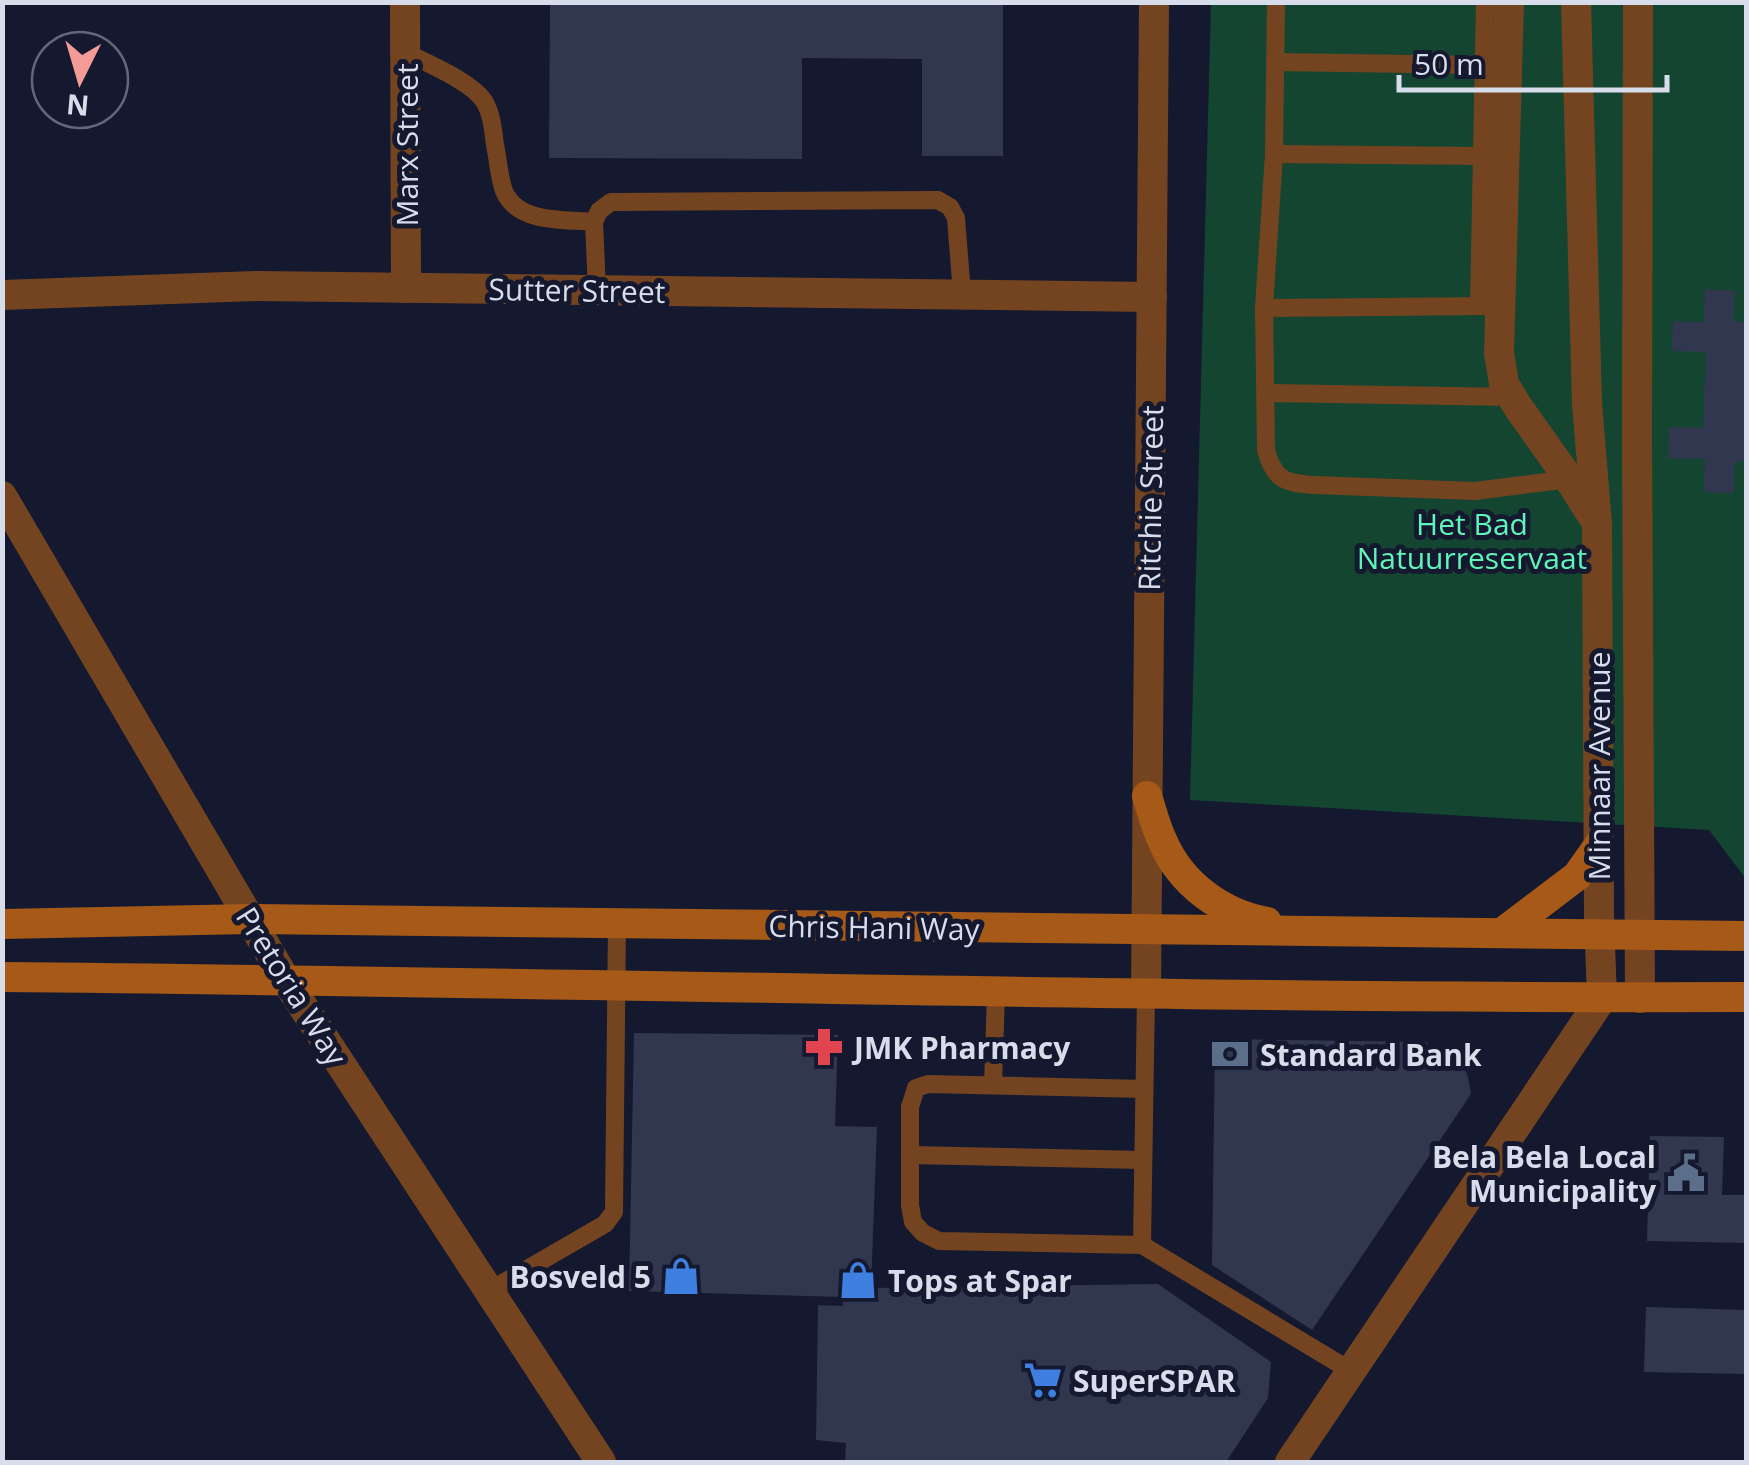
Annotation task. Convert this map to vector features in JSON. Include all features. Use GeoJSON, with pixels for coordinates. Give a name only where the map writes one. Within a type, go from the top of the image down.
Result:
{"type":"FeatureCollection","features":[{"type":"Feature","properties":{"kind":"main road"},"geometry":{"type":"LineString","coordinates":[[1147,796],[1163,842],[1181,874],[1211,900],[1250,919],[1319,932]]}},
{"type":"Feature","properties":{"kind":"main road"},"geometry":{"type":"LineString","coordinates":[[1504,932],[1576,876],[1599,844]]}},
{"type":"Feature","properties":{"kind":"main road","name":"Chris Hani Way"},"geometry":{"type":"LineString","coordinates":[[2,924],[250,919],[1746,936]]}},
{"type":"Feature","properties":{"kind":"main road"},"geometry":{"type":"LineString","coordinates":[[2,978],[1146,994],[1746,997]]}},
{"type":"Feature","properties":{"kind":"street","name":"Marx Street"},"geometry":{"type":"LineString","coordinates":[[405,2],[406,288]]}},
{"type":"Feature","properties":{"kind":"street","name":"Ritchie Street"},"geometry":{"type":"LineString","coordinates":[[1146,994],[1154,2]]}},
{"type":"Feature","properties":{"kind":"street"},"geometry":{"type":"LineString","coordinates":[[1508,2],[1489,306],[1504,384],[1597,524]]}},
{"type":"Feature","properties":{"kind":"street","name":"Minnaar Avenue"},"geometry":{"type":"LineString","coordinates":[[1576,2],[1587,404],[1597,524],[1602,998]]}},
{"type":"Feature","properties":{"kind":"street"},"geometry":{"type":"LineString","coordinates":[[1638,2],[1640,998]]}},
{"type":"Feature","properties":{"kind":"street","name":"Sutter Street"},"geometry":{"type":"LineString","coordinates":[[2,295],[256,286],[1152,296]]}},
{"type":"Feature","properties":{"kind":"street","name":"Pretoria Way"},"geometry":{"type":"LineString","coordinates":[[2,496],[285,979],[601,1462]]}},
{"type":"Feature","properties":{"kind":"street"},"geometry":{"type":"LineString","coordinates":[[1290,1462],[1602,998]]}},
{"type":"Feature","properties":{"kind":"lane"},"geometry":{"type":"LineString","coordinates":[[1276,2],[1274,154],[1264,308],[1266,450],[1270,467],[1280,478],[1296,484],[1475,491],[1569,480]]}},
{"type":"Feature","properties":{"kind":"lane"},"geometry":{"type":"LineString","coordinates":[[1264,308],[1489,306],[1482,156],[1484,2]]}},
{"type":"Feature","properties":{"kind":"lane"},"geometry":{"type":"LineString","coordinates":[[405,52],[482,96],[489,112],[503,189],[511,203],[540,218],[594,222]]}},
{"type":"Feature","properties":{"kind":"lane"},"geometry":{"type":"LineString","coordinates":[[1275,62],[1482,65]]}},
{"type":"Feature","properties":{"kind":"lane"},"geometry":{"type":"LineString","coordinates":[[1274,154],[1482,156]]}},
{"type":"Feature","properties":{"kind":"lane"},"geometry":{"type":"LineString","coordinates":[[598,290],[594,222],[610,202],[938,200],[950,207],[956,218],[962,294]]}},
{"type":"Feature","properties":{"kind":"lane"},"geometry":{"type":"LineString","coordinates":[[1266,392],[1512,397]]}},
{"type":"Feature","properties":{"kind":"lane"},"geometry":{"type":"LineString","coordinates":[[488,1291],[604,1224],[614,1212],[616,924]]}},
{"type":"Feature","properties":{"kind":"lane"},"geometry":{"type":"LineString","coordinates":[[993,1086],[996,992]]}},
{"type":"Feature","properties":{"kind":"lane"},"geometry":{"type":"LineString","coordinates":[[1142,1246],[1146,994]]}},
{"type":"Feature","properties":{"kind":"lane"},"geometry":{"type":"LineString","coordinates":[[1144,1089],[928,1084],[916,1088],[910,1108],[913,1222],[923,1234],[939,1241],[1142,1246],[1351,1371]]}},
{"type":"Feature","properties":{"kind":"lane"},"geometry":{"type":"LineString","coordinates":[[911,1155],[1142,1160]]}},
{"type":"Feature","properties":{"kind":"green space","name":"Het Bad Natuurreservaat"},"geometry":{"type":"Polygon","coordinates":[[[1211,3],[1746,3],[1746,879],[1709,830],[1190,800],[1211,3]]]}},
{"type":"Feature","properties":{"kind":"building"},"geometry":{"type":"Polygon","coordinates":[[[550,2],[1003,2],[1003,156],[922,156],[922,59],[802,58],[802,159],[549,158],[550,2]]]}},
{"type":"Feature","properties":{"kind":"building"},"geometry":{"type":"Polygon","coordinates":[[[1705,289],[1735,291],[1733,321],[1746,322],[1746,461],[1735,461],[1734,493],[1704,492],[1705,459],[1668,458],[1669,427],[1703,428],[1706,352],[1672,351],[1673,321],[1704,322],[1705,289]]]}},
{"type":"Feature","properties":{"kind":"building"},"geometry":{"type":"Polygon","coordinates":[[[634,1033],[838,1035],[835,1126],[877,1127],[871,1288],[1158,1284],[1271,1362],[1268,1398],[1226,1462],[845,1462],[846,1443],[816,1440],[818,1305],[843,1306],[842,1297],[629,1291],[634,1033]]]}},
{"type":"Feature","properties":{"kind":"building"},"geometry":{"type":"Polygon","coordinates":[[[1215,1039],[1427,1042],[1429,1054],[1453,1056],[1463,1064],[1468,1077],[1471,1094],[1312,1330],[1212,1265],[1215,1039]]]}},
{"type":"Feature","properties":{"kind":"building","name":"Bela Bela Local Municipality"},"geometry":{"type":"Polygon","coordinates":[[[1650,1136],[1724,1137],[1722,1195],[1746,1195],[1746,1243],[1647,1241],[1650,1136]]]}},
{"type":"Feature","properties":{"kind":"building"},"geometry":{"type":"Polygon","coordinates":[[[1646,1307],[1746,1310],[1746,1374],[1644,1372],[1646,1307]]]}},
{"type":"Feature","properties":{"kind":"place","name":"JMK Pharmacy"},"geometry":{"type":"Point","coordinates":[824,1047]}},
{"type":"Feature","properties":{"kind":"place","name":"Standard Bank"},"geometry":{"type":"Point","coordinates":[1230,1054]}},
{"type":"Feature","properties":{"kind":"place","name":"Bela Bela Local Municipality"},"geometry":{"type":"Point","coordinates":[1686,1173]}},
{"type":"Feature","properties":{"kind":"place","name":"Bosveld 5"},"geometry":{"type":"Point","coordinates":[681,1276]}},
{"type":"Feature","properties":{"kind":"place","name":"Tops at Spar"},"geometry":{"type":"Point","coordinates":[858,1280]}},
{"type":"Feature","properties":{"kind":"place","name":"SuperSPAR"},"geometry":{"type":"Point","coordinates":[1043,1380]}}]}
